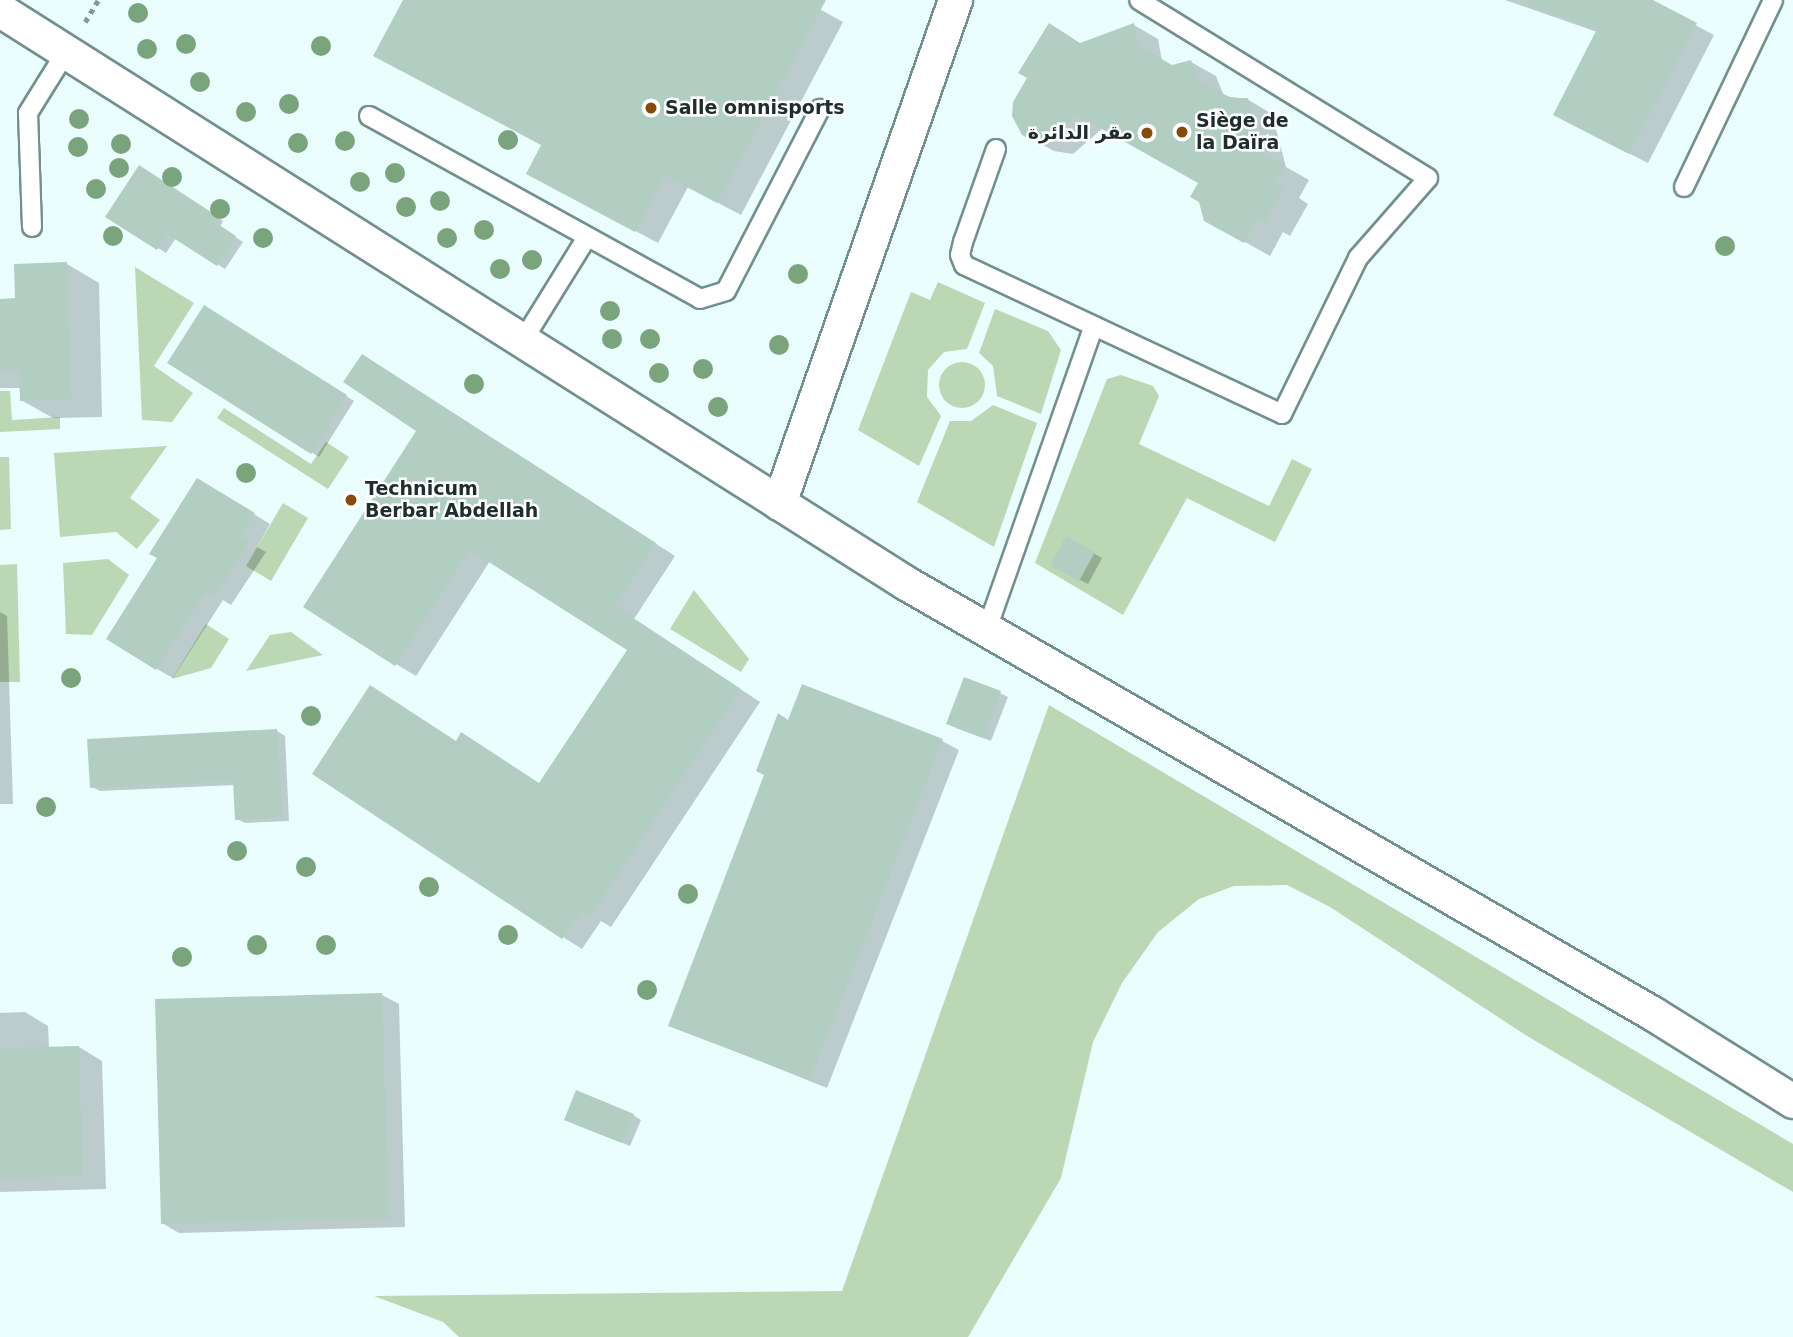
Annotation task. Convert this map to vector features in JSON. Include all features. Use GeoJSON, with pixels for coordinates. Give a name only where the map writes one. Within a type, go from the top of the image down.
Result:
{"type":"FeatureCollection","features":[{"type":"Feature","properties":{"kind":"street"},"geometry":{"type":"LineString","coordinates":[[779,503],[955,0]]}},
{"type":"Feature","properties":{"kind":"street"},"geometry":{"type":"LineString","coordinates":[[0,10],[779,503],[987,629],[1652,1013],[1793,1101]]}},
{"type":"Feature","properties":{"kind":"lane"},"geometry":{"type":"LineString","coordinates":[[996,149],[963,242],[960,255],[964,265],[1282,414],[1357,258],[1428,178],[1139,0]]}},
{"type":"Feature","properties":{"kind":"lane"},"geometry":{"type":"LineString","coordinates":[[1684,187],[1773,0]]}},
{"type":"Feature","properties":{"kind":"lane"},"geometry":{"type":"LineString","coordinates":[[32,227],[28,113],[66,52]]}},
{"type":"Feature","properties":{"kind":"lane"},"geometry":{"type":"LineString","coordinates":[[369,116],[700,299],[726,291],[820,108]]}},
{"type":"Feature","properties":{"kind":"lane"},"geometry":{"type":"LineString","coordinates":[[522,342],[587,237]]}},
{"type":"Feature","properties":{"kind":"lane"},"geometry":{"type":"LineString","coordinates":[[987,629],[1094,326]]}},
{"type":"Feature","properties":{"kind":"green space"},"geometry":{"type":"Polygon","coordinates":[[[135,267],[194,303],[154,366],[193,393],[172,422],[142,420],[135,267]]]}},
{"type":"Feature","properties":{"kind":"green space"},"geometry":{"type":"Polygon","coordinates":[[[938,282],[985,303],[967,349],[944,352],[928,370],[927,397],[941,416],[919,466],[858,430],[911,292],[930,300],[938,282]]]}},
{"type":"Feature","properties":{"kind":"green space"},"geometry":{"type":"Polygon","coordinates":[[[995,309],[1048,331],[1061,350],[1041,414],[997,396],[993,366],[979,353],[995,309]]]}},
{"type":"Feature","properties":{"kind":"green space"},"geometry":{"type":"Polygon","coordinates":[[[962,362],[978,369],[985,385],[978,401],[962,408],[946,401],[939,385],[946,369],[962,362]]]}},
{"type":"Feature","properties":{"kind":"green space"},"geometry":{"type":"Polygon","coordinates":[[[1121,375],[1153,386],[1159,396],[1139,444],[1269,506],[1292,459],[1312,469],[1275,542],[1187,498],[1123,615],[1035,563],[1107,379],[1121,375]]]}},
{"type":"Feature","properties":{"kind":"green space"},"geometry":{"type":"Polygon","coordinates":[[[0,391],[10,391],[12,420],[60,417],[60,429],[0,432],[0,391]]]}},
{"type":"Feature","properties":{"kind":"green space"},"geometry":{"type":"Polygon","coordinates":[[[993,405],[1037,423],[994,547],[917,502],[950,421],[971,421],[993,405]]]}},
{"type":"Feature","properties":{"kind":"green space"},"geometry":{"type":"Polygon","coordinates":[[[224,408],[311,464],[326,442],[349,457],[328,489],[217,418],[224,408]]]}},
{"type":"Feature","properties":{"kind":"green space"},"geometry":{"type":"Polygon","coordinates":[[[167,446],[130,498],[160,520],[137,549],[116,532],[60,537],[54,453],[167,446]]]}},
{"type":"Feature","properties":{"kind":"green space"},"geometry":{"type":"Polygon","coordinates":[[[0,457],[9,457],[11,529],[0,530],[0,457]]]}},
{"type":"Feature","properties":{"kind":"green space"},"geometry":{"type":"Polygon","coordinates":[[[283,503],[308,518],[271,581],[246,566],[283,503]]]}},
{"type":"Feature","properties":{"kind":"green space"},"geometry":{"type":"Polygon","coordinates":[[[108,559],[129,575],[92,635],[66,634],[63,563],[108,559]]]}},
{"type":"Feature","properties":{"kind":"green space"},"geometry":{"type":"Polygon","coordinates":[[[17,564],[20,682],[0,682],[0,565],[17,564]]]}},
{"type":"Feature","properties":{"kind":"green space"},"geometry":{"type":"Polygon","coordinates":[[[694,590],[749,659],[741,672],[670,629],[694,590]]]}},
{"type":"Feature","properties":{"kind":"green space"},"geometry":{"type":"Polygon","coordinates":[[[206,624],[229,639],[211,668],[172,679],[206,624]]]}},
{"type":"Feature","properties":{"kind":"green space"},"geometry":{"type":"Polygon","coordinates":[[[291,632],[323,655],[246,671],[270,635],[291,632]]]}},
{"type":"Feature","properties":{"kind":"green space"},"geometry":{"type":"Polygon","coordinates":[[[1049,705],[1793,1144],[1793,1192],[1527,1036],[1330,907],[1287,885],[1234,886],[1199,899],[1158,932],[1122,983],[1093,1042],[1061,1178],[968,1337],[459,1337],[443,1322],[374,1296],[842,1291],[1049,705]]]}},
{"type":"Feature","properties":{"kind":"building","name":"Salle omnisports"},"geometry":{"type":"Polygon","coordinates":[[[403,0],[826,0],[717,203],[664,175],[635,232],[526,174],[541,145],[373,56],[403,0]]]}},
{"type":"Feature","properties":{"kind":"building"},"geometry":{"type":"Polygon","coordinates":[[[1528,0],[1653,0],[1697,23],[1629,154],[1553,115],[1597,29],[1527,5],[1528,0]]]}},
{"type":"Feature","properties":{"kind":"building","name":"Siège de la Daïra"},"geometry":{"type":"Polygon","coordinates":[[[1049,23],[1080,43],[1134,23],[1138,45],[1172,65],[1191,60],[1199,80],[1231,98],[1248,98],[1262,152],[1285,165],[1275,183],[1284,188],[1264,223],[1258,219],[1244,243],[1204,221],[1199,202],[1190,197],[1198,183],[1077,115],[1054,138],[1034,141],[1022,135],[1012,116],[1013,102],[1027,78],[1018,73],[1049,23]]]}},
{"type":"Feature","properties":{"kind":"building"},"geometry":{"type":"Polygon","coordinates":[[[139,165],[217,216],[213,221],[236,236],[217,266],[167,234],[157,250],[105,217],[139,165]]]}},
{"type":"Feature","properties":{"kind":"building"},"geometry":{"type":"Polygon","coordinates":[[[67,262],[71,399],[20,401],[19,369],[0,370],[0,299],[15,298],[14,264],[67,262]]]}},
{"type":"Feature","properties":{"kind":"building"},"geometry":{"type":"Polygon","coordinates":[[[204,305],[347,395],[311,454],[167,363],[204,305]]]}},
{"type":"Feature","properties":{"kind":"building"},"geometry":{"type":"Polygon","coordinates":[[[362,354],[656,543],[615,606],[741,689],[590,917],[581,911],[562,939],[312,774],[370,685],[456,741],[461,732],[539,783],[627,650],[470,550],[395,666],[303,607],[416,431],[343,382],[362,354]]]}},
{"type":"Feature","properties":{"kind":"building"},"geometry":{"type":"Polygon","coordinates":[[[197,478],[255,513],[241,536],[250,541],[214,597],[205,592],[156,670],[106,639],[157,558],[149,554],[197,478]]]}},
{"type":"Feature","properties":{"kind":"building"},"geometry":{"type":"Polygon","coordinates":[[[1066,536],[1095,552],[1079,581],[1050,566],[1066,536]]]}},
{"type":"Feature","properties":{"kind":"building"},"geometry":{"type":"Polygon","coordinates":[[[964,677],[1001,691],[983,738],[946,724],[964,677]]]}},
{"type":"Feature","properties":{"kind":"building"},"geometry":{"type":"Polygon","coordinates":[[[802,684],[943,739],[810,1080],[668,1026],[764,775],[756,771],[778,713],[788,720],[802,684]]]}},
{"type":"Feature","properties":{"kind":"building"},"geometry":{"type":"Polygon","coordinates":[[[277,729],[282,817],[235,820],[233,781],[90,788],[87,739],[277,729]]]}},
{"type":"Feature","properties":{"kind":"building"},"geometry":{"type":"Polygon","coordinates":[[[382,993],[389,1218],[161,1224],[155,999],[382,993]]]}},
{"type":"Feature","properties":{"kind":"building"},"geometry":{"type":"Polygon","coordinates":[[[79,1046],[83,1176],[0,1178],[0,1048],[79,1046]]]}},
{"type":"Feature","properties":{"kind":"building"},"geometry":{"type":"Polygon","coordinates":[[[576,1090],[634,1114],[622,1143],[564,1120],[576,1090]]]}},
{"type":"Feature","properties":{"kind":"place","name":"Salle omnisports"},"geometry":{"type":"Point","coordinates":[651,108]}},
{"type":"Feature","properties":{"kind":"place","name":"Siège de la Daïra"},"geometry":{"type":"Point","coordinates":[1182,132]}},
{"type":"Feature","properties":{"kind":"place","name":"مقر الدائرة"},"geometry":{"type":"Point","coordinates":[1147,133]}},
{"type":"Feature","properties":{"kind":"place","name":"Technicum Berbar Abdellah"},"geometry":{"type":"Point","coordinates":[351,500]}}]}
